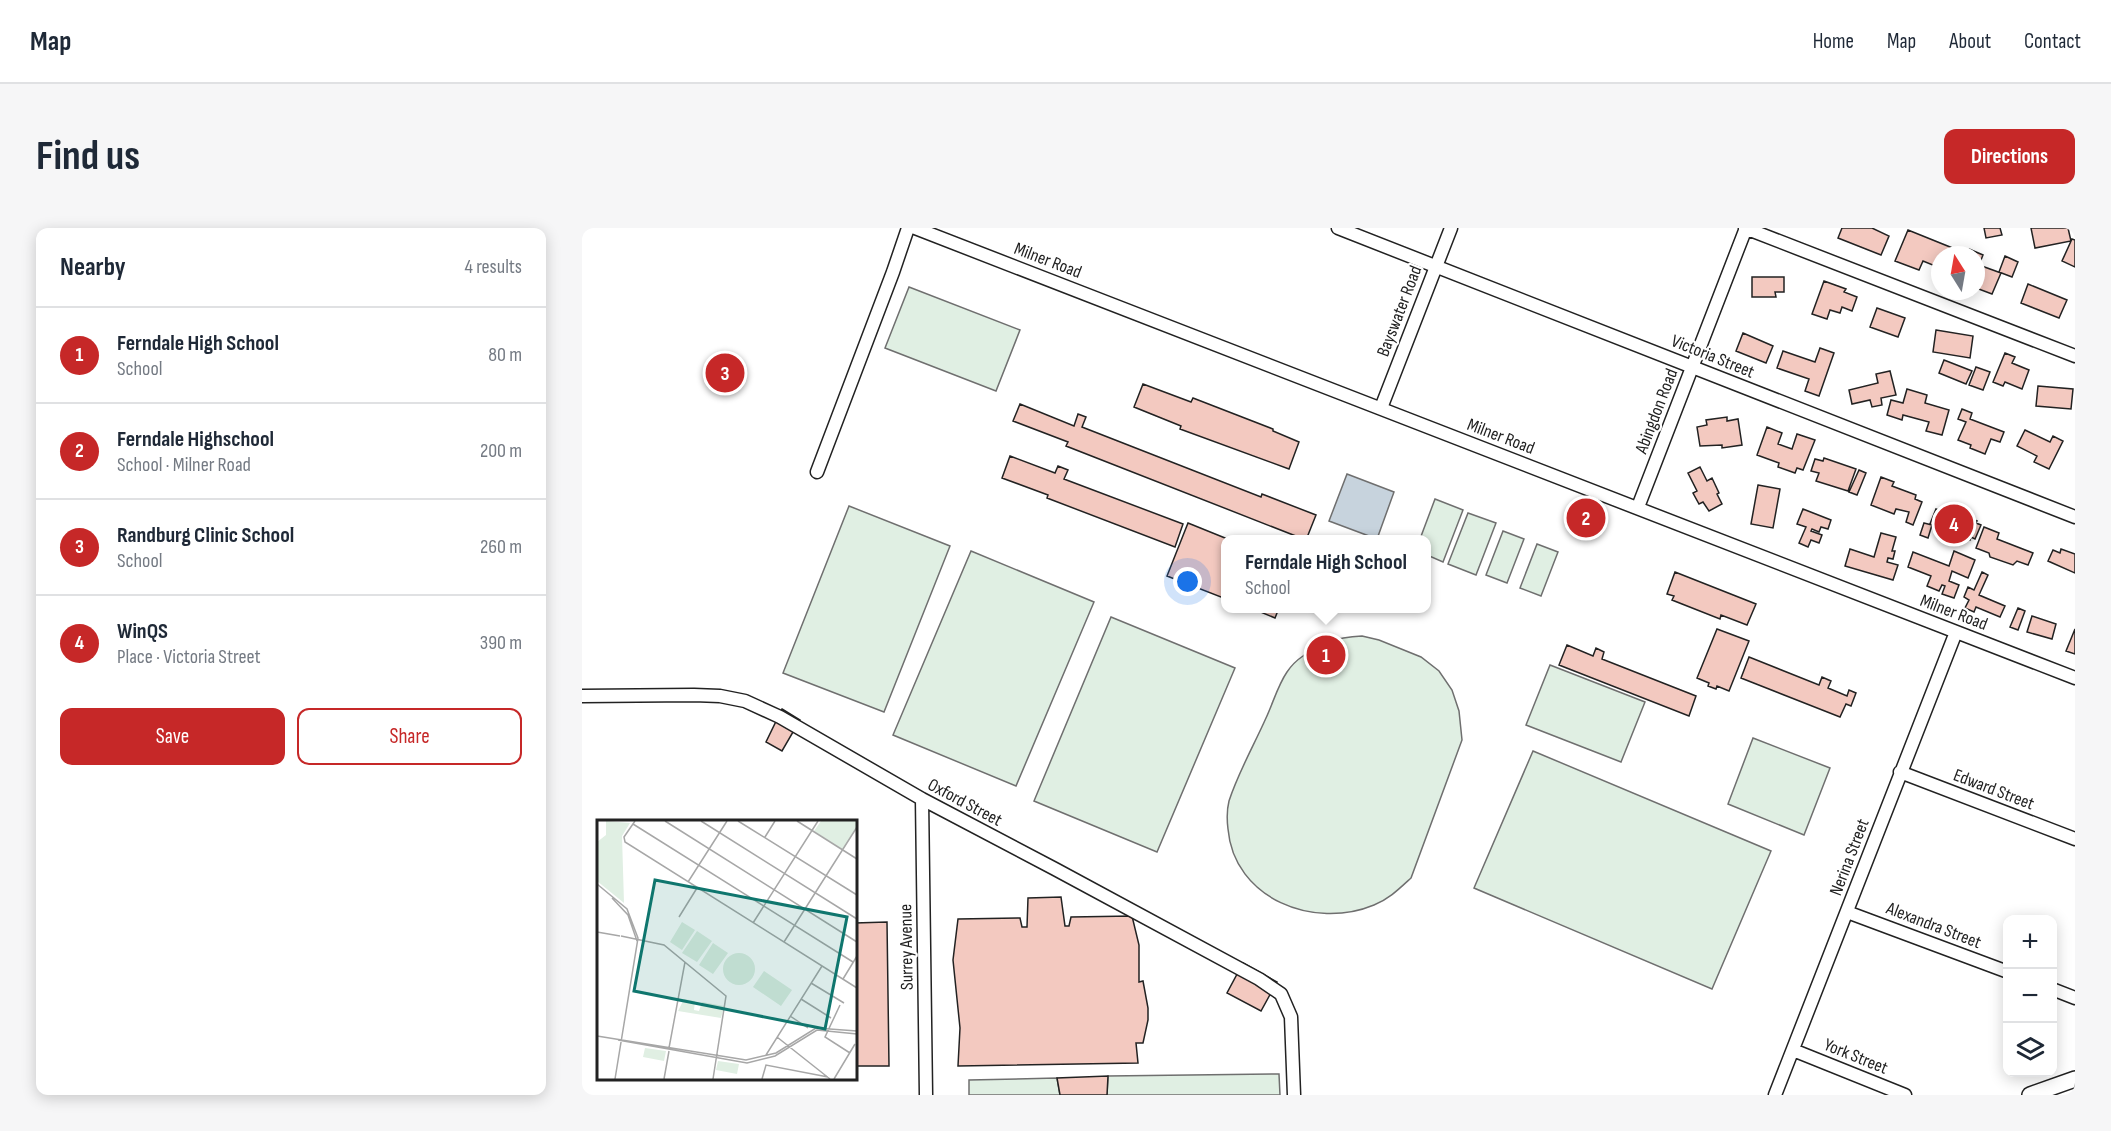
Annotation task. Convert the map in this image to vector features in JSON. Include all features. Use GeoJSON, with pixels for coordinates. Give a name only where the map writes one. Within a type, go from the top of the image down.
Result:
{"type":"FeatureCollection","features":[{"type":"Feature","properties":{"kind":"street"},"geometry":{"type":"LineString","coordinates":[[817,472],[890,283],[908,228]]}},
{"type":"Feature","properties":{"kind":"street","name":"Milner Road"},"geometry":{"type":"LineString","coordinates":[[915,228],[2075,678]]}},
{"type":"Feature","properties":{"kind":"street","name":"Victoria Street"},"geometry":{"type":"LineString","coordinates":[[1338,228],[2075,517]]}},
{"type":"Feature","properties":{"kind":"street","name":"Bayswater Road"},"geometry":{"type":"LineString","coordinates":[[1381,408],[1451,228]]}},
{"type":"Feature","properties":{"kind":"street"},"geometry":{"type":"LineString","coordinates":[[1746,228],[2075,356]]}},
{"type":"Feature","properties":{"kind":"street","name":"Abingdon Road"},"geometry":{"type":"LineString","coordinates":[[1638,507],[1746,228]]}},
{"type":"Feature","properties":{"kind":"street","name":"Nerina Street"},"geometry":{"type":"LineString","coordinates":[[1775,1095],[1956,632]]}},
{"type":"Feature","properties":{"kind":"street","name":"Oxford Street"},"geometry":{"type":"LineString","coordinates":[[582,696],[694,695],[720,696],[745,701],[780,717],[922,799],[1259,979],[1281,994],[1291,1017],[1294,1095]]}},
{"type":"Feature","properties":{"kind":"street","name":"Edward Street"},"geometry":{"type":"LineString","coordinates":[[1900,772],[2075,839]]}},
{"type":"Feature","properties":{"kind":"street","name":"Surrey Avenue"},"geometry":{"type":"LineString","coordinates":[[922,799],[927,1095]]}},
{"type":"Feature","properties":{"kind":"street","name":"Alexandra Street"},"geometry":{"type":"LineString","coordinates":[[1847,912],[2003,970]]}},
{"type":"Feature","properties":{"kind":"street"},"geometry":{"type":"LineString","coordinates":[[2057,991],[2075,998]]}},
{"type":"Feature","properties":{"kind":"street","name":"York Street"},"geometry":{"type":"LineString","coordinates":[[1793,1050],[1905,1095]]}},
{"type":"Feature","properties":{"kind":"street"},"geometry":{"type":"LineString","coordinates":[[2030,1095],[2075,1079]]}},
{"type":"Feature","properties":{"kind":"green space"},"geometry":{"type":"Polygon","coordinates":[[[909,287],[1020,330],[996,391],[885,348],[909,287]]]}},
{"type":"Feature","properties":{"kind":"green space"},"geometry":{"type":"Polygon","coordinates":[[[1435,499],[1463,510],[1443,562],[1431,557],[1431,535],[1422,535],[1435,499]]]}},
{"type":"Feature","properties":{"kind":"green space"},"geometry":{"type":"Polygon","coordinates":[[[849,506],[950,546],[884,712],[783,673],[849,506]]]}},
{"type":"Feature","properties":{"kind":"green space"},"geometry":{"type":"Polygon","coordinates":[[[1468,513],[1496,523],[1476,575],[1448,564],[1468,513]]]}},
{"type":"Feature","properties":{"kind":"green space"},"geometry":{"type":"Polygon","coordinates":[[[1503,531],[1524,539],[1507,583],[1486,575],[1503,531]]]}},
{"type":"Feature","properties":{"kind":"green space"},"geometry":{"type":"Polygon","coordinates":[[[1537,544],[1558,552],[1541,596],[1520,588],[1537,544]]]}},
{"type":"Feature","properties":{"kind":"green space"},"geometry":{"type":"Polygon","coordinates":[[[971,551],[1094,602],[1016,786],[893,735],[971,551]]]}},
{"type":"Feature","properties":{"kind":"green space"},"geometry":{"type":"Polygon","coordinates":[[[1111,617],[1235,668],[1157,852],[1034,801],[1111,617]]]}},
{"type":"Feature","properties":{"kind":"green space"},"geometry":{"type":"Polygon","coordinates":[[[1362,636],[1379,640],[1421,657],[1439,671],[1452,690],[1459,711],[1462,740],[1411,878],[1379,903],[1351,912],[1327,914],[1303,910],[1281,903],[1261,890],[1245,874],[1234,853],[1228,829],[1229,801],[1278,688],[1290,668],[1309,651],[1323,643],[1362,636]]]}},
{"type":"Feature","properties":{"kind":"green space"},"geometry":{"type":"Polygon","coordinates":[[[1550,665],[1645,702],[1621,762],[1526,725],[1550,665]]]}},
{"type":"Feature","properties":{"kind":"green space"},"geometry":{"type":"Polygon","coordinates":[[[1753,738],[1830,768],[1804,835],[1728,804],[1753,738]]]}},
{"type":"Feature","properties":{"kind":"green space"},"geometry":{"type":"Polygon","coordinates":[[[1533,751],[1771,851],[1712,989],[1474,888],[1533,751]]]}},
{"type":"Feature","properties":{"kind":"green space"},"geometry":{"type":"Polygon","coordinates":[[[1279,1074],[1280,1095],[1107,1095],[1108,1076],[1279,1074]]]}},
{"type":"Feature","properties":{"kind":"green space"},"geometry":{"type":"Polygon","coordinates":[[[1057,1078],[1060,1095],[969,1095],[969,1080],[1057,1078]]]}},
{"type":"Feature","properties":{"kind":"shaded area"},"geometry":{"type":"Polygon","coordinates":[[[1347,474],[1394,492],[1378,535],[1366,535],[1329,521],[1347,474]]]}},
{"type":"Feature","properties":{"kind":"building"},"geometry":{"type":"Polygon","coordinates":[[[1842,228],[1872,228],[1889,236],[1881,255],[1838,238],[1842,228]]]}},
{"type":"Feature","properties":{"kind":"building"},"geometry":{"type":"Polygon","coordinates":[[[1984,228],[2000,228],[2002,235],[1986,238],[1984,228]]]}},
{"type":"Feature","properties":{"kind":"building"},"geometry":{"type":"Polygon","coordinates":[[[2031,228],[2068,228],[2071,241],[2035,248],[2031,228]]]}},
{"type":"Feature","properties":{"kind":"building"},"geometry":{"type":"Polygon","coordinates":[[[1908,230],[1948,246],[1931,246],[1931,264],[1923,261],[1919,270],[1895,261],[1908,230]]]}},
{"type":"Feature","properties":{"kind":"building"},"geometry":{"type":"Polygon","coordinates":[[[2072,239],[2075,240],[2075,267],[2062,261],[2072,239]]]}},
{"type":"Feature","properties":{"kind":"building"},"geometry":{"type":"Polygon","coordinates":[[[2005,256],[2018,262],[2012,277],[1999,272],[2005,256]]]}},
{"type":"Feature","properties":{"kind":"building"},"geometry":{"type":"Polygon","coordinates":[[[1985,267],[2001,273],[1992,294],[1985,291],[1985,267]]]}},
{"type":"Feature","properties":{"kind":"building"},"geometry":{"type":"Polygon","coordinates":[[[1752,277],[1784,277],[1784,292],[1775,292],[1776,297],[1752,297],[1752,277]]]}},
{"type":"Feature","properties":{"kind":"building"},"geometry":{"type":"Polygon","coordinates":[[[1824,281],[1846,289],[1844,292],[1857,297],[1852,311],[1842,307],[1840,313],[1830,310],[1827,319],[1812,314],[1824,281]]]}},
{"type":"Feature","properties":{"kind":"building"},"geometry":{"type":"Polygon","coordinates":[[[2028,284],[2067,300],[2059,318],[2021,303],[2028,284]]]}},
{"type":"Feature","properties":{"kind":"building"},"geometry":{"type":"Polygon","coordinates":[[[1877,308],[1905,318],[1898,337],[1870,327],[1877,308]]]}},
{"type":"Feature","properties":{"kind":"building"},"geometry":{"type":"Polygon","coordinates":[[[1936,330],[1973,336],[1970,358],[1933,352],[1936,330]]]}},
{"type":"Feature","properties":{"kind":"building"},"geometry":{"type":"Polygon","coordinates":[[[1743,333],[1773,346],[1766,363],[1736,351],[1743,333]]]}},
{"type":"Feature","properties":{"kind":"building"},"geometry":{"type":"Polygon","coordinates":[[[1820,348],[1834,353],[1819,396],[1805,391],[1809,379],[1777,368],[1783,351],[1815,362],[1820,348]]]}},
{"type":"Feature","properties":{"kind":"building"},"geometry":{"type":"Polygon","coordinates":[[[2005,353],[2015,357],[2012,363],[2029,370],[2022,389],[2005,382],[2003,386],[1993,382],[2005,353]]]}},
{"type":"Feature","properties":{"kind":"building"},"geometry":{"type":"Polygon","coordinates":[[[1944,360],[1972,371],[1966,384],[1939,373],[1944,360]]]}},
{"type":"Feature","properties":{"kind":"building"},"geometry":{"type":"Polygon","coordinates":[[[1976,367],[1990,372],[1983,390],[1969,385],[1976,367]]]}},
{"type":"Feature","properties":{"kind":"building"},"geometry":{"type":"Polygon","coordinates":[[[1890,371],[1896,395],[1881,398],[1882,405],[1872,407],[1870,400],[1852,404],[1849,390],[1878,383],[1876,374],[1890,371]]]}},
{"type":"Feature","properties":{"kind":"building"},"geometry":{"type":"Polygon","coordinates":[[[1143,384],[1191,402],[1193,398],[1273,429],[1299,442],[1289,469],[1180,429],[1181,426],[1134,407],[1143,384]]]}},
{"type":"Feature","properties":{"kind":"building"},"geometry":{"type":"Polygon","coordinates":[[[2038,386],[2073,389],[2071,409],[2036,406],[2038,386]]]}},
{"type":"Feature","properties":{"kind":"building"},"geometry":{"type":"Polygon","coordinates":[[[1907,389],[1927,395],[1925,403],[1949,410],[1942,435],[1926,431],[1929,422],[1903,415],[1902,420],[1887,415],[1891,400],[1903,403],[1907,389]]]}},
{"type":"Feature","properties":{"kind":"building"},"geometry":{"type":"Polygon","coordinates":[[[1020,404],[1074,426],[1078,414],[1086,417],[1082,427],[1261,497],[1262,494],[1316,515],[1308,535],[1293,535],[1066,446],[1068,442],[1013,421],[1020,404]]]}},
{"type":"Feature","properties":{"kind":"building"},"geometry":{"type":"Polygon","coordinates":[[[1962,409],[1972,413],[1970,419],[2004,432],[2000,442],[1991,439],[1985,454],[1958,440],[1966,422],[1958,419],[1962,409]]]}},
{"type":"Feature","properties":{"kind":"building"},"geometry":{"type":"Polygon","coordinates":[[[1727,417],[1727,421],[1738,419],[1742,445],[1722,448],[1722,445],[1700,446],[1697,427],[1707,425],[1706,420],[1727,417]]]}},
{"type":"Feature","properties":{"kind":"building"},"geometry":{"type":"Polygon","coordinates":[[[1767,427],[1782,433],[1778,444],[1792,449],[1797,434],[1815,440],[1803,470],[1797,468],[1795,473],[1778,467],[1779,463],[1757,455],[1767,427]]]}},
{"type":"Feature","properties":{"kind":"building"},"geometry":{"type":"Polygon","coordinates":[[[2025,430],[2050,442],[2053,436],[2063,441],[2049,469],[2034,462],[2037,456],[2017,446],[2025,430]]]}},
{"type":"Feature","properties":{"kind":"building"},"geometry":{"type":"Polygon","coordinates":[[[1010,456],[1055,473],[1058,466],[1068,470],[1064,479],[1183,524],[1175,547],[1047,498],[1048,495],[1002,478],[1010,456]]]}},
{"type":"Feature","properties":{"kind":"building"},"geometry":{"type":"Polygon","coordinates":[[[1824,458],[1856,469],[1848,491],[1816,481],[1819,473],[1811,471],[1815,459],[1823,461],[1824,458]]]}},
{"type":"Feature","properties":{"kind":"building"},"geometry":{"type":"Polygon","coordinates":[[[1700,467],[1707,481],[1712,478],[1722,504],[1709,511],[1703,502],[1699,504],[1693,493],[1697,491],[1688,473],[1700,467]]]}},
{"type":"Feature","properties":{"kind":"building"},"geometry":{"type":"Polygon","coordinates":[[[1859,470],[1866,473],[1857,495],[1849,492],[1859,470]]]}},
{"type":"Feature","properties":{"kind":"building"},"geometry":{"type":"Polygon","coordinates":[[[1881,477],[1894,482],[1892,486],[1916,495],[1915,499],[1922,502],[1913,525],[1906,522],[1909,512],[1896,509],[1894,514],[1871,505],[1881,477]]]}},
{"type":"Feature","properties":{"kind":"building"},"geometry":{"type":"Polygon","coordinates":[[[1758,485],[1780,489],[1773,528],[1751,524],[1758,485]]]}},
{"type":"Feature","properties":{"kind":"building"},"geometry":{"type":"Polygon","coordinates":[[[1803,509],[1831,520],[1828,529],[1821,527],[1819,532],[1812,529],[1811,531],[1822,535],[1819,543],[1811,540],[1808,547],[1799,543],[1806,527],[1797,524],[1803,509]]]}},
{"type":"Feature","properties":{"kind":"building"},"geometry":{"type":"Polygon","coordinates":[[[1936,509],[1948,513],[1950,510],[1977,521],[1976,523],[1981,525],[1975,539],[1971,537],[1970,540],[1943,526],[1942,530],[1930,524],[1936,509]]]}},
{"type":"Feature","properties":{"kind":"building"},"geometry":{"type":"Polygon","coordinates":[[[1188,523],[1221,536],[1221,597],[1167,576],[1188,523]]]}},
{"type":"Feature","properties":{"kind":"building"},"geometry":{"type":"Polygon","coordinates":[[[1924,523],[1932,525],[1928,538],[1920,535],[1924,523]]]}},
{"type":"Feature","properties":{"kind":"building"},"geometry":{"type":"Polygon","coordinates":[[[1984,527],[1999,533],[1997,539],[2033,553],[2028,565],[2017,561],[2013,565],[1990,557],[1989,553],[1976,548],[1984,527]]]}},
{"type":"Feature","properties":{"kind":"building"},"geometry":{"type":"Polygon","coordinates":[[[1881,533],[1896,537],[1892,551],[1895,551],[1893,559],[1888,558],[1887,562],[1898,565],[1893,580],[1845,566],[1850,549],[1874,557],[1881,533]]]}},
{"type":"Feature","properties":{"kind":"building"},"geometry":{"type":"Polygon","coordinates":[[[2061,549],[2075,554],[2075,573],[2048,561],[2053,550],[2060,553],[2061,549]]]}},
{"type":"Feature","properties":{"kind":"building"},"geometry":{"type":"Polygon","coordinates":[[[1954,551],[1975,560],[1968,578],[1952,571],[1949,581],[1959,585],[1954,598],[1942,594],[1945,586],[1942,585],[1939,591],[1927,586],[1931,576],[1908,567],[1913,552],[1949,566],[1954,551]]]}},
{"type":"Feature","properties":{"kind":"building"},"geometry":{"type":"Polygon","coordinates":[[[1675,572],[1756,604],[1747,625],[1721,615],[1720,619],[1672,600],[1674,596],[1667,594],[1675,572]]]}},
{"type":"Feature","properties":{"kind":"building"},"geometry":{"type":"Polygon","coordinates":[[[1982,572],[1988,575],[1979,595],[2005,606],[2000,617],[1976,607],[1974,612],[1965,608],[1969,600],[1964,597],[1968,587],[1974,590],[1982,572]]]}},
{"type":"Feature","properties":{"kind":"building"},"geometry":{"type":"Polygon","coordinates":[[[2018,608],[2025,611],[2018,630],[2010,627],[2018,608]]]}},
{"type":"Feature","properties":{"kind":"building"},"geometry":{"type":"Polygon","coordinates":[[[1263,613],[1277,613],[1275,618],[1263,613]]]}},
{"type":"Feature","properties":{"kind":"building"},"geometry":{"type":"Polygon","coordinates":[[[2032,616],[2056,624],[2052,639],[2027,632],[2032,616]]]}},
{"type":"Feature","properties":{"kind":"building"},"geometry":{"type":"Polygon","coordinates":[[[1717,629],[1749,641],[1729,691],[1717,686],[1716,689],[1708,686],[1709,683],[1697,678],[1717,629]]]}},
{"type":"Feature","properties":{"kind":"building"},"geometry":{"type":"Polygon","coordinates":[[[2075,629],[2075,654],[2066,651],[2075,629]]]}},
{"type":"Feature","properties":{"kind":"building"},"geometry":{"type":"Polygon","coordinates":[[[1567,645],[1593,656],[1596,648],[1604,652],[1602,659],[1696,696],[1689,716],[1559,665],[1567,645]]]}},
{"type":"Feature","properties":{"kind":"building"},"geometry":{"type":"Polygon","coordinates":[[[1749,657],[1819,685],[1822,677],[1831,681],[1828,688],[1847,696],[1849,690],[1856,693],[1851,706],[1846,704],[1840,717],[1741,678],[1749,657]]]}},
{"type":"Feature","properties":{"kind":"building"},"geometry":{"type":"Polygon","coordinates":[[[782,709],[800,720],[782,751],[766,742],[782,709]]]}},
{"type":"Feature","properties":{"kind":"building"},"geometry":{"type":"Polygon","coordinates":[[[1061,897],[1065,926],[1069,926],[1071,917],[1132,916],[1139,945],[1139,982],[1143,981],[1148,1008],[1143,1043],[1136,1043],[1138,1063],[958,1066],[960,1028],[953,960],[958,919],[1020,918],[1022,927],[1027,927],[1028,898],[1061,897]]]}},
{"type":"Feature","properties":{"kind":"building"},"geometry":{"type":"Polygon","coordinates":[[[887,922],[889,1066],[856,1066],[856,923],[887,922]]]}},
{"type":"Feature","properties":{"kind":"building"},"geometry":{"type":"Polygon","coordinates":[[[1243,963],[1277,982],[1261,1011],[1227,993],[1243,963]]]}},
{"type":"Feature","properties":{"kind":"building"},"geometry":{"type":"Polygon","coordinates":[[[1108,1076],[1107,1095],[1060,1095],[1057,1078],[1108,1076]]]}},
{"type":"Feature","properties":{"kind":"place","name":"Randburg Clinic School"},"geometry":{"type":"Point","coordinates":[725,373]}},
{"type":"Feature","properties":{"kind":"place","name":"Ferndale Highschool"},"geometry":{"type":"Point","coordinates":[1586,518]}},
{"type":"Feature","properties":{"kind":"place","name":"WinQS"},"geometry":{"type":"Point","coordinates":[1954,524]}},
{"type":"Feature","properties":{"kind":"place","name":"Ferndale High School"},"geometry":{"type":"Point","coordinates":[1326,655]}}]}
